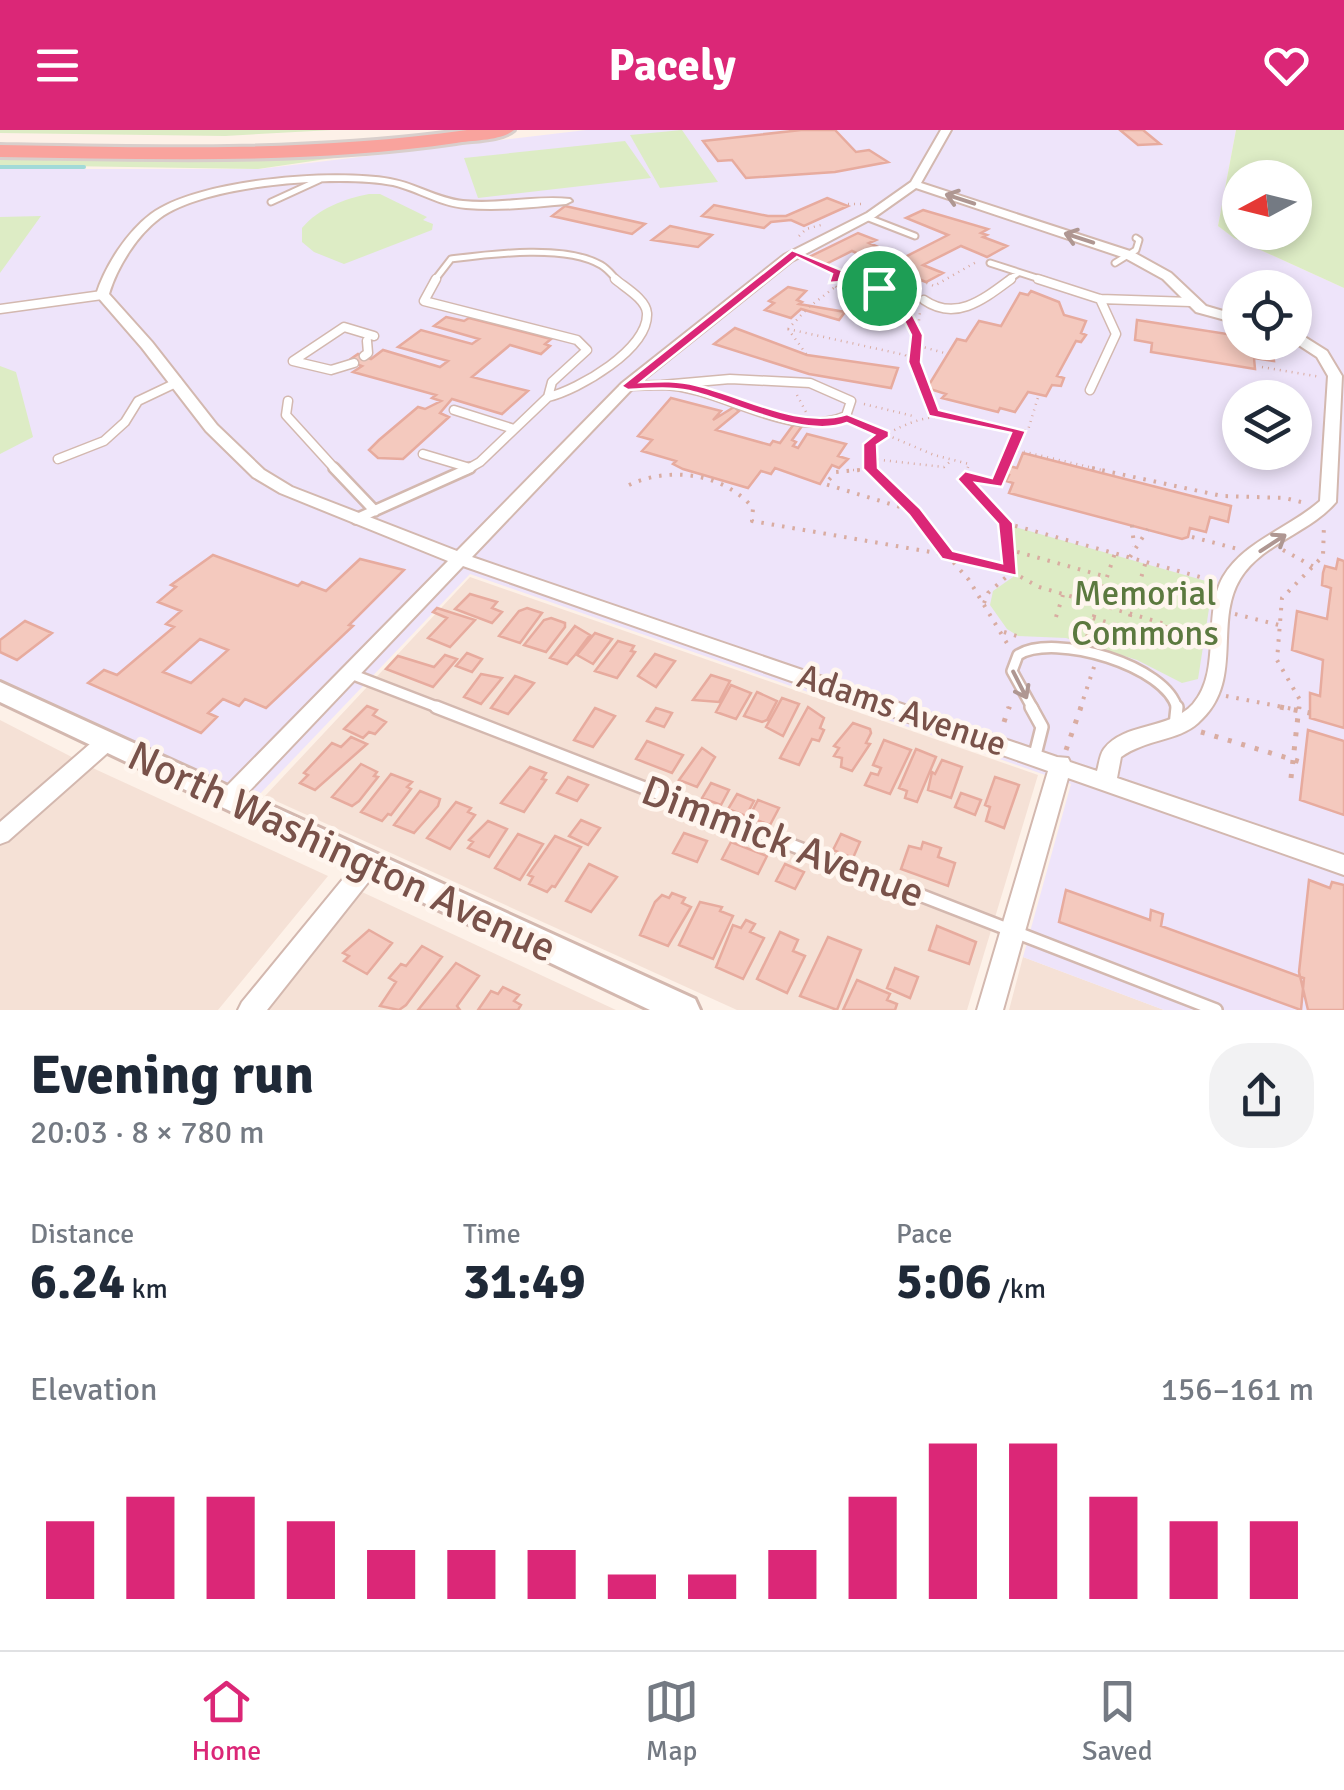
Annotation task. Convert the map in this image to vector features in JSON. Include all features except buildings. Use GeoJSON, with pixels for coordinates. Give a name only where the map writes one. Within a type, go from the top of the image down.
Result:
{"type":"FeatureCollection","features":[{"type":"Feature","properties":{"kind":"highway"},"geometry":{"type":"LineString","coordinates":[[164,144],[393,130]]}},
{"type":"Feature","properties":{"kind":"highway"},"geometry":{"type":"LineString","coordinates":[[0,141],[312,141],[436,130]]}},
{"type":"Feature","properties":{"kind":"highway"},"geometry":{"type":"LineString","coordinates":[[0,151],[296,152],[406,144],[506,130]]}},
{"type":"Feature","properties":{"kind":"street"},"geometry":{"type":"LineString","coordinates":[[228,799],[628,386],[796,252],[866,218],[914,184],[946,130]]}},
{"type":"Feature","properties":{"kind":"street"},"geometry":{"type":"LineString","coordinates":[[102,295],[104,282],[151,219],[176,205],[227,194],[319,180],[394,183],[461,205],[566,201]]}},
{"type":"Feature","properties":{"kind":"street"},"geometry":{"type":"LineString","coordinates":[[914,184],[1129,256],[1167,276],[1191,302],[1222,313]]}},
{"type":"Feature","properties":{"kind":"street","name":"Adams Avenue"},"geometry":{"type":"LineString","coordinates":[[102,295],[142,334],[237,459],[259,477],[460,559],[1344,864]]}},
{"type":"Feature","properties":{"kind":"street"},"geometry":{"type":"LineString","coordinates":[[1106,780],[1112,753],[1131,740],[1191,719],[1211,690],[1222,642],[1225,595],[1233,576],[1256,554],[1336,503],[1335,379],[1322,354],[1312,348]]}},
{"type":"Feature","properties":{"kind":"street","name":"North Washington Avenue"},"geometry":{"type":"LineString","coordinates":[[0,692],[684,1010]]}},
{"type":"Feature","properties":{"kind":"street"},"geometry":{"type":"LineString","coordinates":[[0,835],[105,743]]}},
{"type":"Feature","properties":{"kind":"street"},"geometry":{"type":"LineString","coordinates":[[990,1010],[1061,764]]}},
{"type":"Feature","properties":{"kind":"street"},"geometry":{"type":"LineString","coordinates":[[252,1010],[369,864]]}},
{"type":"Feature","properties":{"kind":"lane"},"geometry":{"type":"LineString","coordinates":[[271,202],[319,180]]}},
{"type":"Feature","properties":{"kind":"lane"},"geometry":{"type":"LineString","coordinates":[[866,218],[914,236]]}},
{"type":"Feature","properties":{"kind":"lane"},"geometry":{"type":"LineString","coordinates":[[1115,262],[1129,256],[1138,245],[1136,238]]}},
{"type":"Feature","properties":{"kind":"lane"},"geometry":{"type":"LineString","coordinates":[[356,519],[470,468],[548,397],[552,382],[587,350],[577,340],[424,301],[442,267],[451,259],[548,256],[593,261],[644,300],[646,324],[620,358],[566,394],[548,397]]}},
{"type":"Feature","properties":{"kind":"lane"},"geometry":{"type":"LineString","coordinates":[[990,263],[1100,300],[1191,302]]}},
{"type":"Feature","properties":{"kind":"lane"},"geometry":{"type":"LineString","coordinates":[[923,303],[941,310],[963,308],[983,300],[1018,273]]}},
{"type":"Feature","properties":{"kind":"lane"},"geometry":{"type":"LineString","coordinates":[[0,308],[102,295]]}},
{"type":"Feature","properties":{"kind":"lane"},"geometry":{"type":"LineString","coordinates":[[1090,390],[1116,334],[1100,300]]}},
{"type":"Feature","properties":{"kind":"lane"},"geometry":{"type":"LineString","coordinates":[[354,363],[344,369],[326,370],[293,361],[344,327],[370,339],[364,356]]}},
{"type":"Feature","properties":{"kind":"lane"},"geometry":{"type":"LineString","coordinates":[[628,386],[741,377],[797,383],[845,397],[852,407],[847,418],[832,424],[802,421],[695,388],[658,385]]}},
{"type":"Feature","properties":{"kind":"lane"},"geometry":{"type":"LineString","coordinates":[[58,459],[104,441],[125,422],[138,401],[178,382]]}},
{"type":"Feature","properties":{"kind":"lane"},"geometry":{"type":"LineString","coordinates":[[288,401],[286,414],[296,428],[376,511]]}},
{"type":"Feature","properties":{"kind":"lane"},"geometry":{"type":"LineString","coordinates":[[454,410],[514,430]]}},
{"type":"Feature","properties":{"kind":"lane"},"geometry":{"type":"LineString","coordinates":[[424,454],[470,468]]}},
{"type":"Feature","properties":{"kind":"lane"},"geometry":{"type":"LineString","coordinates":[[1035,756],[1042,728],[1012,671],[1016,658],[1045,646],[1097,658],[1162,683],[1176,701],[1179,714],[1174,728]]}},
{"type":"Feature","properties":{"kind":"lane","name":"Dimmick Avenue"},"geometry":{"type":"LineString","coordinates":[[350,674],[1216,1010]]}},
{"type":"Feature","properties":{"kind":"path"},"geometry":{"type":"LineString","coordinates":[[796,252],[840,273]]}},
{"type":"Feature","properties":{"kind":"path"},"geometry":{"type":"LineString","coordinates":[[833,280],[856,264],[873,272]]}},
{"type":"Feature","properties":{"kind":"path"},"geometry":{"type":"LineString","coordinates":[[833,280],[855,276],[869,288],[896,295],[923,346],[948,354]]}},
{"type":"Feature","properties":{"kind":"path"},"geometry":{"type":"LineString","coordinates":[[833,280],[846,296],[863,300],[896,295],[902,288],[896,279]]}},
{"type":"Feature","properties":{"kind":"path"},"geometry":{"type":"LineString","coordinates":[[788,329],[835,287]]}},
{"type":"Feature","properties":{"kind":"path"},"geometry":{"type":"LineString","coordinates":[[923,303],[914,362],[934,413]]}},
{"type":"Feature","properties":{"kind":"path"},"geometry":{"type":"LineString","coordinates":[[788,329],[807,355]]}},
{"type":"Feature","properties":{"kind":"path"},"geometry":{"type":"LineString","coordinates":[[788,329],[887,348],[914,362]]}},
{"type":"Feature","properties":{"kind":"path"},"geometry":{"type":"LineString","coordinates":[[1262,367],[1335,379]]}},
{"type":"Feature","properties":{"kind":"path"},"geometry":{"type":"LineString","coordinates":[[790,394],[804,402],[806,415],[802,421]]}},
{"type":"Feature","properties":{"kind":"path"},"geometry":{"type":"LineString","coordinates":[[870,469],[870,444],[913,416],[934,413],[1028,430],[1039,394]]}},
{"type":"Feature","properties":{"kind":"path"},"geometry":{"type":"LineString","coordinates":[[847,418],[969,464],[964,482],[1005,523],[1215,582]]}},
{"type":"Feature","properties":{"kind":"path"},"geometry":{"type":"LineString","coordinates":[[965,475],[996,484],[1019,431]]}},
{"type":"Feature","properties":{"kind":"path"},"geometry":{"type":"LineString","coordinates":[[1012,449],[1149,482],[1248,499],[1287,496],[1309,505]]}},
{"type":"Feature","properties":{"kind":"path"},"geometry":{"type":"LineString","coordinates":[[872,459],[944,467],[952,460]]}},
{"type":"Feature","properties":{"kind":"path"},"geometry":{"type":"LineString","coordinates":[[914,511],[825,484],[836,472],[870,469],[914,511],[984,603],[1007,641],[1008,649],[1003,656]]}},
{"type":"Feature","properties":{"kind":"path"},"geometry":{"type":"LineString","coordinates":[[629,485],[643,477],[676,474],[744,496],[753,508],[752,521],[983,561],[1063,595],[1211,638]]}},
{"type":"Feature","properties":{"kind":"path"},"geometry":{"type":"LineString","coordinates":[[1291,778],[1300,700],[1276,660],[1278,625],[1284,592],[1324,556],[1326,518],[1316,526]]}},
{"type":"Feature","properties":{"kind":"path"},"geometry":{"type":"LineString","coordinates":[[1005,523],[1012,572]]}},
{"type":"Feature","properties":{"kind":"path"},"geometry":{"type":"LineString","coordinates":[[1132,525],[1134,546]]}},
{"type":"Feature","properties":{"kind":"path"},"geometry":{"type":"LineString","coordinates":[[1130,557],[1148,529]]}},
{"type":"Feature","properties":{"kind":"path"},"geometry":{"type":"LineString","coordinates":[[1192,537],[1248,551]]}},
{"type":"Feature","properties":{"kind":"path"},"geometry":{"type":"LineString","coordinates":[[1273,557],[1295,542]]}},
{"type":"Feature","properties":{"kind":"path"},"geometry":{"type":"LineString","coordinates":[[1007,549],[1106,577]]}},
{"type":"Feature","properties":{"kind":"path"},"geometry":{"type":"LineString","coordinates":[[1283,550],[1314,568]]}},
{"type":"Feature","properties":{"kind":"path"},"geometry":{"type":"LineString","coordinates":[[1084,647],[1115,553]]}},
{"type":"Feature","properties":{"kind":"path"},"geometry":{"type":"LineString","coordinates":[[1118,656],[1146,562]]}},
{"type":"Feature","properties":{"kind":"path"},"geometry":{"type":"LineString","coordinates":[[984,603],[988,593],[1012,572]]}},
{"type":"Feature","properties":{"kind":"path"},"geometry":{"type":"LineString","coordinates":[[1140,586],[1212,605]]}},
{"type":"Feature","properties":{"kind":"path"},"geometry":{"type":"LineString","coordinates":[[1056,617],[1063,595]]}},
{"type":"Feature","properties":{"kind":"path"},"geometry":{"type":"LineString","coordinates":[[1234,625],[1235,598]]}},
{"type":"Feature","properties":{"kind":"path"},"geometry":{"type":"LineString","coordinates":[[1235,614],[1278,625]]}},
{"type":"Feature","properties":{"kind":"path"},"geometry":{"type":"LineString","coordinates":[[1093,618],[1126,628]]}},
{"type":"Feature","properties":{"kind":"path"},"geometry":{"type":"LineString","coordinates":[[1160,648],[1166,625]]}},
{"type":"Feature","properties":{"kind":"path"},"geometry":{"type":"LineString","coordinates":[[1061,764],[1097,658]]}},
{"type":"Feature","properties":{"kind":"path"},"geometry":{"type":"LineString","coordinates":[[1004,722],[1012,700],[1007,688]]}},
{"type":"Feature","properties":{"kind":"path"},"geometry":{"type":"LineString","coordinates":[[1196,730],[1304,763]]}},
{"type":"Feature","properties":{"kind":"shaded area"},"geometry":{"type":"Polygon","coordinates":[[[586,130],[1236,130],[1230,160],[1222,160],[1218,226],[1222,229],[1222,250],[1260,250],[1304,270],[1222,270],[1222,360],[1312,360],[1312,273],[1344,288],[1344,1010],[1164,1010],[1023,957],[1071,784],[470,574],[257,797],[0,685],[0,169],[259,169],[586,130]]]}},
{"type":"Feature","properties":{"kind":"shaded area"},"geometry":{"type":"Polygon","coordinates":[[[470,577],[1038,775],[967,1010],[737,1010],[265,796],[470,577]]]}},
{"type":"Feature","properties":{"kind":"shaded area"},"geometry":{"type":"Polygon","coordinates":[[[0,720],[97,770],[328,876],[218,1010],[0,1010],[0,720]]]}},
{"type":"Feature","properties":{"kind":"shaded area"},"geometry":{"type":"Polygon","coordinates":[[[362,892],[616,1010],[269,1010],[362,892]]]}},
{"type":"Feature","properties":{"kind":"shaded area"},"geometry":{"type":"Polygon","coordinates":[[[1023,957],[1164,1010],[1009,1010],[1023,957]]]}},
{"type":"Feature","properties":{"kind":"green space"},"geometry":{"type":"Polygon","coordinates":[[[0,130],[332,130],[225,136],[0,130]]]}},
{"type":"Feature","properties":{"kind":"green space"},"geometry":{"type":"Polygon","coordinates":[[[682,130],[718,182],[660,188],[630,135],[682,130]]]}},
{"type":"Feature","properties":{"kind":"green space"},"geometry":{"type":"Polygon","coordinates":[[[1236,130],[1344,130],[1344,288],[1312,273],[1312,270],[1260,250],[1312,250],[1312,160],[1230,160],[1236,130]]]}},
{"type":"Feature","properties":{"kind":"green space"},"geometry":{"type":"Polygon","coordinates":[[[625,141],[651,178],[478,198],[464,158],[625,141]]]}},
{"type":"Feature","properties":{"kind":"green space"},"geometry":{"type":"Polygon","coordinates":[[[374,152],[258,169],[0,165],[0,158],[216,161],[374,152]]]}},
{"type":"Feature","properties":{"kind":"green space"},"geometry":{"type":"Polygon","coordinates":[[[369,194],[380,194],[427,217],[423,220],[433,224],[432,230],[344,264],[314,252],[302,242],[302,228],[316,215],[369,194]]]}},
{"type":"Feature","properties":{"kind":"green space"},"geometry":{"type":"Polygon","coordinates":[[[41,216],[0,273],[0,217],[41,216]]]}},
{"type":"Feature","properties":{"kind":"green space"},"geometry":{"type":"Polygon","coordinates":[[[0,366],[16,372],[33,437],[0,454],[0,366]]]}},
{"type":"Feature","properties":{"kind":"green space","name":"Memorial Commons"},"geometry":{"type":"Polygon","coordinates":[[[1008,525],[1213,583],[1198,679],[1182,683],[1137,660],[1066,638],[1018,636],[1007,629],[990,605],[993,591],[1013,577],[1008,525]]]}},
{"type":"Feature","properties":{"kind":"waterway"},"geometry":{"type":"LineString","coordinates":[[0,167],[84,167]]}},
{"type":"Feature","properties":{"kind":"route"},"geometry":{"type":"LineString","coordinates":[[796,252],[840,273],[833,280],[855,276],[860,284],[879,288],[897,295],[917,335],[914,362],[934,413],[1019,431],[996,484],[965,475],[964,479],[1005,523],[1012,572],[983,561],[948,555],[899,494],[870,469],[870,444],[884,434],[847,418],[832,424],[814,424],[674,384],[628,386],[796,252]]}}]}
